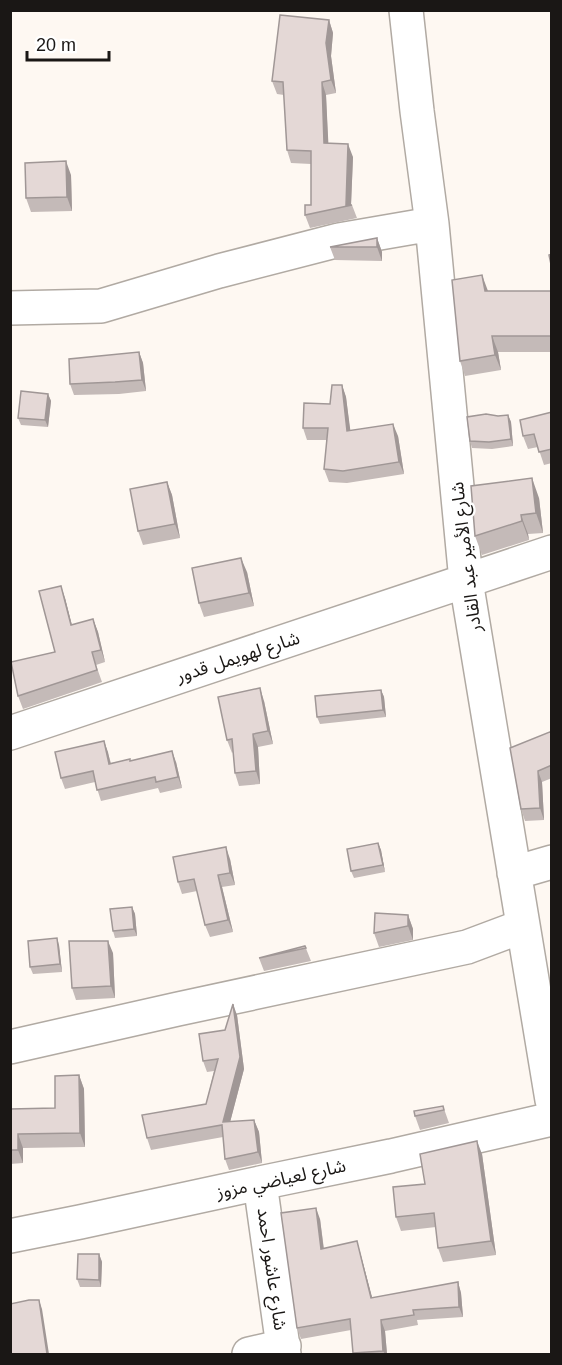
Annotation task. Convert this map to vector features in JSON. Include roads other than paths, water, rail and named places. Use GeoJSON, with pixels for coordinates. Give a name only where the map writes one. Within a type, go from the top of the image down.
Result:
{"type":"FeatureCollection","features":[{"type":"Feature","properties":{"kind":"street","name":"شارع الأمير عبد القادر"},"geometry":{"type":"LineString","coordinates":[[406,10],[432,224],[466,581],[552,1100]]}},
{"type":"Feature","properties":{"kind":"street"},"geometry":{"type":"LineString","coordinates":[[10,308],[101,306],[219,271],[339,240],[432,224]]}},
{"type":"Feature","properties":{"kind":"street","name":"شارع لهويمل قدور"},"geometry":{"type":"LineString","coordinates":[[10,732],[552,552]]}},
{"type":"Feature","properties":{"kind":"street"},"geometry":{"type":"LineString","coordinates":[[514,873],[552,862]]}},
{"type":"Feature","properties":{"kind":"street"},"geometry":{"type":"LineString","coordinates":[[10,1047],[466,947],[523,926]]}},
{"type":"Feature","properties":{"kind":"street","name":"شارع لعياضي مزوز"},"geometry":{"type":"LineString","coordinates":[[10,1236],[391,1156],[552,1119]]}},
{"type":"Feature","properties":{"kind":"street","name":"شارع عاشور احمد"},"geometry":{"type":"LineString","coordinates":[[260,1183],[284,1350]]}},
{"type":"Feature","properties":{"kind":"street"},"geometry":{"type":"LineString","coordinates":[[249,1354],[284,1350]]}}]}
